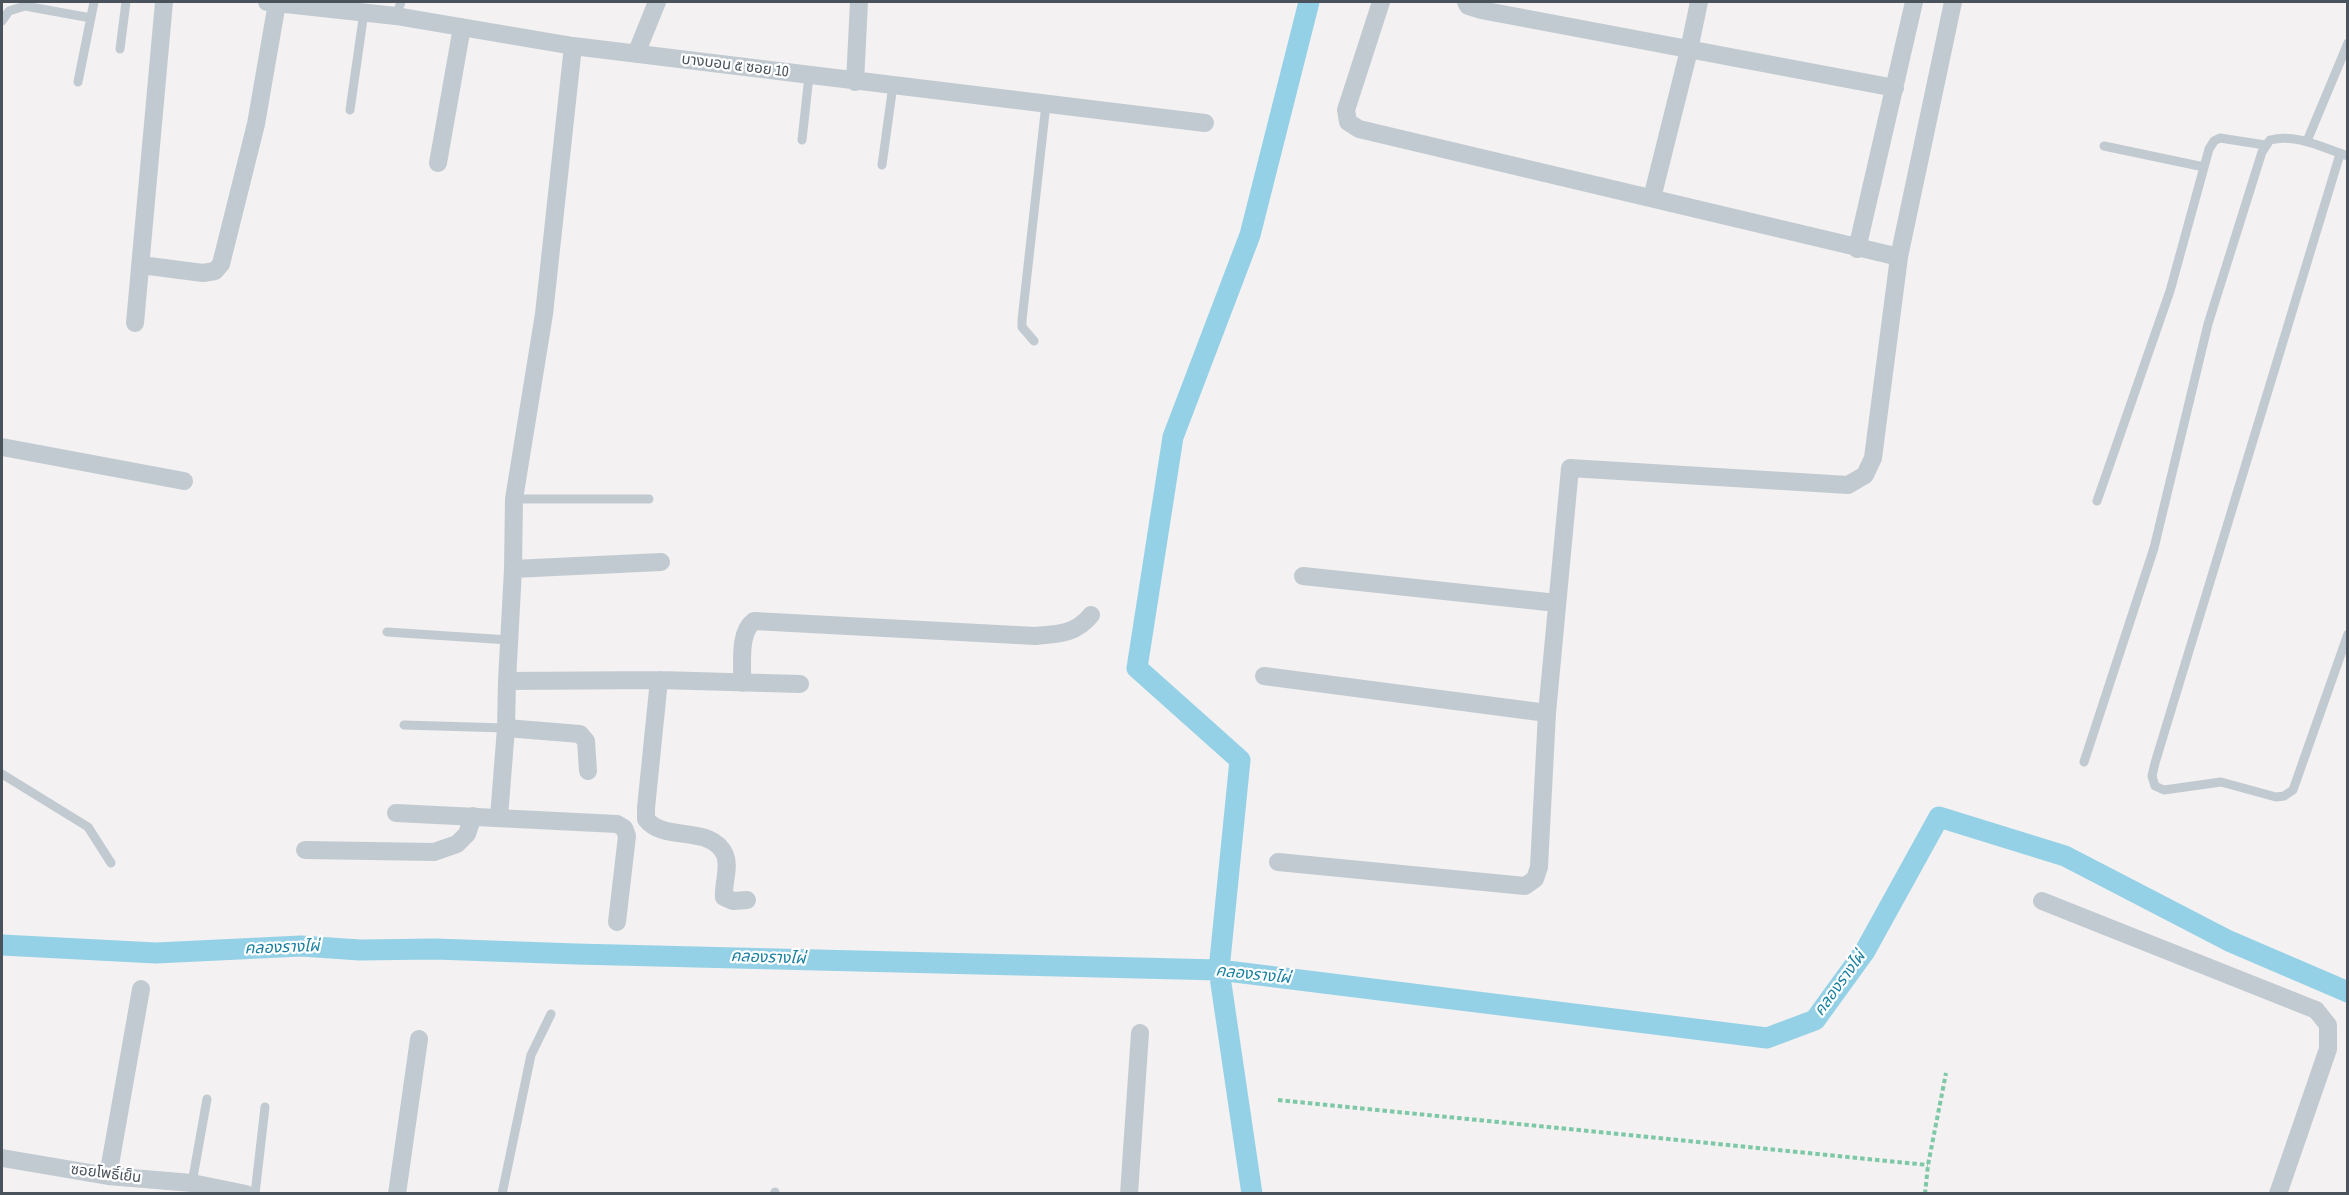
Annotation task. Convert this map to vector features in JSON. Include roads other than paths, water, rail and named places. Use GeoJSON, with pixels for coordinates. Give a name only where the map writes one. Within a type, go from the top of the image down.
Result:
{"type":"FeatureCollection","features":[{"type":"Feature","properties":{"kind":"street"},"geometry":{"type":"LineString","coordinates":[[135,323],[164,2]]}},
{"type":"Feature","properties":{"kind":"street"},"geometry":{"type":"LineString","coordinates":[[141,265],[203,273],[214,271],[222,264],[256,124],[272,2]]}},
{"type":"Feature","properties":{"kind":"street","name":"บางบอน ๕ ซอย 10"},"geometry":{"type":"LineString","coordinates":[[272,2],[364,12],[399,9],[462,27],[573,46],[1205,123]]}},
{"type":"Feature","properties":{"kind":"street"},"geometry":{"type":"LineString","coordinates":[[636,54],[657,2]]}},
{"type":"Feature","properties":{"kind":"street"},"geometry":{"type":"LineString","coordinates":[[855,82],[859,2]]}},
{"type":"Feature","properties":{"kind":"street"},"geometry":{"type":"LineString","coordinates":[[1381,2],[1346,110],[1348,122],[1359,129],[1857,249],[1899,257]]}},
{"type":"Feature","properties":{"kind":"street"},"geometry":{"type":"LineString","coordinates":[[1466,2],[1468,6],[1481,10],[1895,87]]}},
{"type":"Feature","properties":{"kind":"street"},"geometry":{"type":"LineString","coordinates":[[1652,198],[1699,2]]}},
{"type":"Feature","properties":{"kind":"street"},"geometry":{"type":"LineString","coordinates":[[1857,249],[1914,2]]}},
{"type":"Feature","properties":{"kind":"street"},"geometry":{"type":"LineString","coordinates":[[1278,862],[1525,885],[1535,879],[1539,867],[1546,713],[1570,468],[1848,485],[1865,476],[1873,458],[1899,257],[1953,2]]}},
{"type":"Feature","properties":{"kind":"street"},"geometry":{"type":"LineString","coordinates":[[438,163],[462,27]]}},
{"type":"Feature","properties":{"kind":"street"},"geometry":{"type":"LineString","coordinates":[[499,817],[506,728],[514,499],[544,314],[573,46]]}},
{"type":"Feature","properties":{"kind":"street"},"geometry":{"type":"LineString","coordinates":[[2,447],[184,481]]}},
{"type":"Feature","properties":{"kind":"street"},"geometry":{"type":"LineString","coordinates":[[513,568],[661,562]]}},
{"type":"Feature","properties":{"kind":"street"},"geometry":{"type":"LineString","coordinates":[[1303,576],[1557,603]]}},
{"type":"Feature","properties":{"kind":"street"},"geometry":{"type":"LineString","coordinates":[[742,683],[745,636],[747,626],[754,621],[1035,636],[1071,632],[1084,624],[1091,615]]}},
{"type":"Feature","properties":{"kind":"street"},"geometry":{"type":"LineString","coordinates":[[1264,676],[1546,713]]}},
{"type":"Feature","properties":{"kind":"street"},"geometry":{"type":"LineString","coordinates":[[507,681],[659,680],[800,684]]}},
{"type":"Feature","properties":{"kind":"street"},"geometry":{"type":"LineString","coordinates":[[659,680],[646,819],[657,829],[709,840],[718,845],[726,856],[724,897],[733,901],[747,900]]}},
{"type":"Feature","properties":{"kind":"street"},"geometry":{"type":"LineString","coordinates":[[506,728],[580,734],[586,741],[588,771]]}},
{"type":"Feature","properties":{"kind":"street"},"geometry":{"type":"LineString","coordinates":[[396,813],[617,824],[624,828],[627,836],[617,922]]}},
{"type":"Feature","properties":{"kind":"street"},"geometry":{"type":"LineString","coordinates":[[305,850],[434,852],[457,844],[467,834],[473,816]]}},
{"type":"Feature","properties":{"kind":"street"},"geometry":{"type":"LineString","coordinates":[[2042,901],[2316,1010],[2328,1025],[2328,1049],[2278,1194]]}},
{"type":"Feature","properties":{"kind":"street"},"geometry":{"type":"LineString","coordinates":[[108,1176],[141,989]]}},
{"type":"Feature","properties":{"kind":"street"},"geometry":{"type":"LineString","coordinates":[[1129,1194],[1140,1033]]}},
{"type":"Feature","properties":{"kind":"street"},"geometry":{"type":"LineString","coordinates":[[397,1194],[419,1039]]}},
{"type":"Feature","properties":{"kind":"street","name":"ซอยโพธิ์เย็น"},"geometry":{"type":"LineString","coordinates":[[2,1158],[108,1176],[192,1183],[246,1194]]}},
{"type":"Feature","properties":{"kind":"lane"},"geometry":{"type":"LineString","coordinates":[[78,82],[94,2]]}},
{"type":"Feature","properties":{"kind":"lane"},"geometry":{"type":"LineString","coordinates":[[120,49],[126,2]]}},
{"type":"Feature","properties":{"kind":"lane"},"geometry":{"type":"LineString","coordinates":[[2,21],[9,11],[24,6],[91,18]]}},
{"type":"Feature","properties":{"kind":"lane"},"geometry":{"type":"LineString","coordinates":[[350,110],[364,12]]}},
{"type":"Feature","properties":{"kind":"lane"},"geometry":{"type":"LineString","coordinates":[[2307,141],[2348,43]]}},
{"type":"Feature","properties":{"kind":"lane"},"geometry":{"type":"LineString","coordinates":[[802,140],[809,76]]}},
{"type":"Feature","properties":{"kind":"lane"},"geometry":{"type":"LineString","coordinates":[[882,165],[893,85]]}},
{"type":"Feature","properties":{"kind":"lane"},"geometry":{"type":"LineString","coordinates":[[1034,341],[1022,327],[1022,320],[1047,105]]}},
{"type":"Feature","properties":{"kind":"lane"},"geometry":{"type":"LineString","coordinates":[[2097,501],[2170,291],[2209,148],[2214,141],[2220,138],[2265,145]]}},
{"type":"Feature","properties":{"kind":"lane"},"geometry":{"type":"LineString","coordinates":[[2084,762],[2154,548],[2208,324],[2265,145],[2270,140],[2279,138],[2307,141],[2344,155],[2155,763],[2152,776],[2155,786],[2164,790],[2221,782],[2276,797],[2284,796],[2292,790],[2348,634]]}},
{"type":"Feature","properties":{"kind":"lane"},"geometry":{"type":"LineString","coordinates":[[2104,146],[2204,167]]}},
{"type":"Feature","properties":{"kind":"lane"},"geometry":{"type":"LineString","coordinates":[[514,499],[649,499]]}},
{"type":"Feature","properties":{"kind":"lane"},"geometry":{"type":"LineString","coordinates":[[387,632],[509,640]]}},
{"type":"Feature","properties":{"kind":"lane"},"geometry":{"type":"LineString","coordinates":[[404,725],[506,728]]}},
{"type":"Feature","properties":{"kind":"lane"},"geometry":{"type":"LineString","coordinates":[[2,774],[88,827],[111,863]]}},
{"type":"Feature","properties":{"kind":"lane"},"geometry":{"type":"LineString","coordinates":[[502,1194],[531,1055],[551,1014]]}},
{"type":"Feature","properties":{"kind":"lane"},"geometry":{"type":"LineString","coordinates":[[192,1183],[207,1099]]}},
{"type":"Feature","properties":{"kind":"lane"},"geometry":{"type":"LineString","coordinates":[[255,1194],[265,1107]]}},
{"type":"Feature","properties":{"kind":"waterway"},"geometry":{"type":"LineString","coordinates":[[1252,1194],[1219,970],[1240,760],[1137,668],[1173,437],[1250,235],[1309,2]]}},
{"type":"Feature","properties":{"kind":"waterway","name":"คลองรางไผ่"},"geometry":{"type":"LineString","coordinates":[[2,945],[156,953],[301,946],[360,950],[435,949],[1219,970],[1767,1038],[1815,1020],[1865,951],[1939,817],[2065,856],[2229,941],[2348,992]]}}]}
